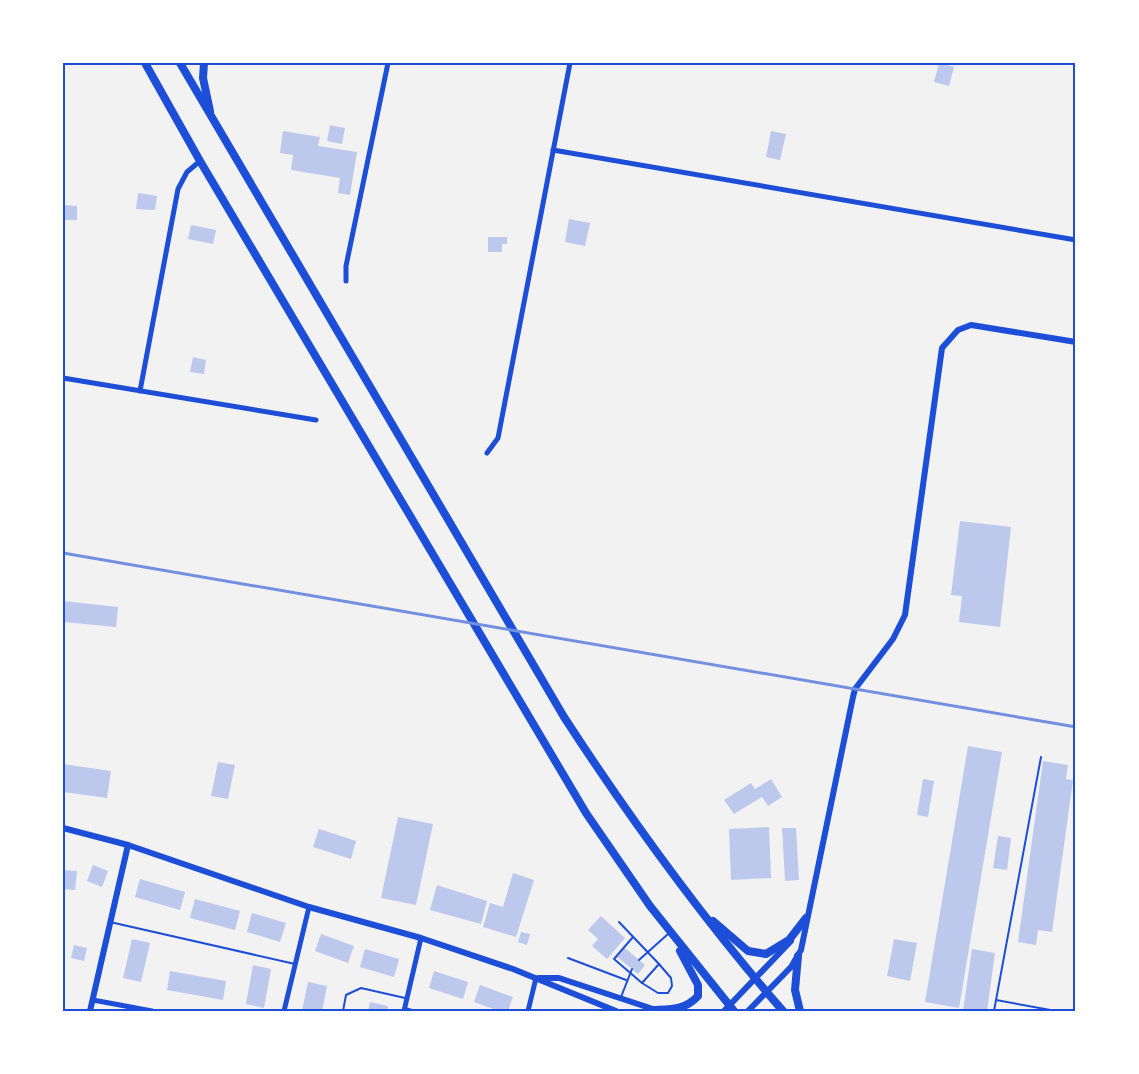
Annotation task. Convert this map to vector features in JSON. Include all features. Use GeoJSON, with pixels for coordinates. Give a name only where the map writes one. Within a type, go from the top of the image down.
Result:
{"type":"FeatureCollection","features":[{"type":"Feature","properties":{"kind":"highway"},"geometry":{"type":"LineString","coordinates":[[145,63],[200,162],[603,839],[729,1010]]}},
{"type":"Feature","properties":{"kind":"highway"},"geometry":{"type":"LineString","coordinates":[[180,63],[531,663],[608,785],[691,900],[783,1011]]}},
{"type":"Feature","properties":{"kind":"highway"},"geometry":{"type":"LineString","coordinates":[[204,63],[203,78],[211,117]]}},
{"type":"Feature","properties":{"kind":"highway"},"geometry":{"type":"LineString","coordinates":[[691,900],[740,945],[756,954],[766,954],[781,948],[806,918]]}},
{"type":"Feature","properties":{"kind":"highway"},"geometry":{"type":"LineString","coordinates":[[655,1010],[682,1007],[698,996],[699,985],[670,932]]}},
{"type":"Feature","properties":{"kind":"highway"},"geometry":{"type":"LineString","coordinates":[[798,956],[795,990],[800,1011]]}},
{"type":"Feature","properties":{"kind":"street"},"geometry":{"type":"LineString","coordinates":[[346,281],[346,266],[388,63]]}},
{"type":"Feature","properties":{"kind":"street"},"geometry":{"type":"LineString","coordinates":[[487,453],[498,438],[570,63]]}},
{"type":"Feature","properties":{"kind":"street"},"geometry":{"type":"LineString","coordinates":[[553,150],[1076,240]]}},
{"type":"Feature","properties":{"kind":"street"},"geometry":{"type":"LineString","coordinates":[[140,392],[178,189],[187,172],[200,162]]}},
{"type":"Feature","properties":{"kind":"street"},"geometry":{"type":"LineString","coordinates":[[748,1011],[798,956],[805,935],[806,918],[852,697],[855,689],[893,639],[905,615],[942,348],[958,330],[971,325],[1076,342]]}},
{"type":"Feature","properties":{"kind":"street"},"geometry":{"type":"LineString","coordinates":[[63,378],[316,420]]}},
{"type":"Feature","properties":{"kind":"street"},"geometry":{"type":"LineString","coordinates":[[63,828],[128,845],[309,907],[421,938],[536,978],[616,1011]]}},
{"type":"Feature","properties":{"kind":"street"},"geometry":{"type":"LineString","coordinates":[[90,1011],[128,845]]}},
{"type":"Feature","properties":{"kind":"street"},"geometry":{"type":"LineString","coordinates":[[284,1011],[309,907]]}},
{"type":"Feature","properties":{"kind":"street"},"geometry":{"type":"LineString","coordinates":[[729,1010],[793,940],[806,918]]}},
{"type":"Feature","properties":{"kind":"street"},"geometry":{"type":"LineString","coordinates":[[404,1010],[421,938]]}},
{"type":"Feature","properties":{"kind":"street"},"geometry":{"type":"LineString","coordinates":[[536,978],[559,978],[655,1010]]}},
{"type":"Feature","properties":{"kind":"street"},"geometry":{"type":"LineString","coordinates":[[528,1011],[536,978]]}},
{"type":"Feature","properties":{"kind":"street"},"geometry":{"type":"LineString","coordinates":[[93,1000],[152,1011]]}},
{"type":"Feature","properties":{"kind":"lane"},"geometry":{"type":"LineString","coordinates":[[994,1011],[1041,757]]}},
{"type":"Feature","properties":{"kind":"lane"},"geometry":{"type":"LineString","coordinates":[[110,922],[295,965]]}},
{"type":"Feature","properties":{"kind":"lane"},"geometry":{"type":"LineString","coordinates":[[619,922],[659,964],[671,978],[672,986],[668,993],[658,993],[642,983],[614,959],[633,937]]}},
{"type":"Feature","properties":{"kind":"lane"},"geometry":{"type":"LineString","coordinates":[[639,960],[670,932]]}},
{"type":"Feature","properties":{"kind":"lane"},"geometry":{"type":"LineString","coordinates":[[568,958],[626,980]]}},
{"type":"Feature","properties":{"kind":"lane"},"geometry":{"type":"LineString","coordinates":[[642,983],[659,964]]}},
{"type":"Feature","properties":{"kind":"lane"},"geometry":{"type":"LineString","coordinates":[[620,999],[632,969]]}},
{"type":"Feature","properties":{"kind":"lane"},"geometry":{"type":"LineString","coordinates":[[343,1011],[346,995],[361,988],[407,998]]}},
{"type":"Feature","properties":{"kind":"lane"},"geometry":{"type":"LineString","coordinates":[[996,1000],[1056,1011]]}},
{"type":"Feature","properties":{"kind":"lane"},"geometry":{"type":"LineString","coordinates":[[404,1010],[416,1011]]}},
{"type":"Feature","properties":{"kind":"building"},"geometry":{"type":"Polygon","coordinates":[[[939,63],[954,67],[949,86],[934,82],[939,63]]]}},
{"type":"Feature","properties":{"kind":"building"},"geometry":{"type":"Polygon","coordinates":[[[330,125],[345,128],[342,144],[327,141],[330,125]]]}},
{"type":"Feature","properties":{"kind":"building"},"geometry":{"type":"Polygon","coordinates":[[[283,131],[320,137],[318,146],[357,152],[350,195],[338,193],[340,178],[291,170],[293,155],[280,153],[283,131]]]}},
{"type":"Feature","properties":{"kind":"building"},"geometry":{"type":"Polygon","coordinates":[[[771,131],[786,134],[780,160],[766,157],[771,131]]]}},
{"type":"Feature","properties":{"kind":"building"},"geometry":{"type":"Polygon","coordinates":[[[138,193],[157,196],[155,210],[136,209],[138,193]]]}},
{"type":"Feature","properties":{"kind":"building"},"geometry":{"type":"Polygon","coordinates":[[[64,205],[77,206],[77,220],[63,220],[64,205]]]}},
{"type":"Feature","properties":{"kind":"building"},"geometry":{"type":"Polygon","coordinates":[[[569,219],[590,223],[585,246],[565,242],[569,219]]]}},
{"type":"Feature","properties":{"kind":"building"},"geometry":{"type":"Polygon","coordinates":[[[191,225],[216,230],[213,244],[188,239],[191,225]]]}},
{"type":"Feature","properties":{"kind":"building"},"geometry":{"type":"Polygon","coordinates":[[[488,237],[507,237],[507,244],[502,244],[502,252],[488,252],[488,237]]]}},
{"type":"Feature","properties":{"kind":"building"},"geometry":{"type":"Polygon","coordinates":[[[193,357],[206,360],[204,374],[190,372],[193,357]]]}},
{"type":"Feature","properties":{"kind":"building"},"geometry":{"type":"Polygon","coordinates":[[[960,521],[1011,527],[1000,627],[959,622],[962,596],[951,595],[960,521]]]}},
{"type":"Feature","properties":{"kind":"building"},"geometry":{"type":"Polygon","coordinates":[[[63,601],[118,607],[116,627],[63,622],[63,601]]]}},
{"type":"Feature","properties":{"kind":"building"},"geometry":{"type":"Polygon","coordinates":[[[968,746],[1002,752],[959,1008],[925,1002],[968,746]]]}},
{"type":"Feature","properties":{"kind":"building"},"geometry":{"type":"Polygon","coordinates":[[[1043,761],[1068,765],[1066,779],[1073,780],[1052,932],[1038,930],[1036,945],[1018,942],[1043,761]]]}},
{"type":"Feature","properties":{"kind":"building"},"geometry":{"type":"Polygon","coordinates":[[[218,762],[235,765],[228,799],[211,796],[218,762]]]}},
{"type":"Feature","properties":{"kind":"building"},"geometry":{"type":"Polygon","coordinates":[[[63,764],[111,771],[107,798],[63,792],[63,764]]]}},
{"type":"Feature","properties":{"kind":"building"},"geometry":{"type":"Polygon","coordinates":[[[771,779],[782,797],[768,806],[762,797],[734,814],[724,800],[751,783],[755,789],[771,779]]]}},
{"type":"Feature","properties":{"kind":"building"},"geometry":{"type":"Polygon","coordinates":[[[923,779],[934,781],[928,817],[917,815],[923,779]]]}},
{"type":"Feature","properties":{"kind":"building"},"geometry":{"type":"Polygon","coordinates":[[[398,817],[433,824],[416,905],[381,898],[398,817]]]}},
{"type":"Feature","properties":{"kind":"building"},"geometry":{"type":"Polygon","coordinates":[[[769,827],[771,878],[731,880],[729,829],[769,827]]]}},
{"type":"Feature","properties":{"kind":"building"},"geometry":{"type":"Polygon","coordinates":[[[782,828],[796,828],[799,880],[785,881],[782,828]]]}},
{"type":"Feature","properties":{"kind":"building"},"geometry":{"type":"Polygon","coordinates":[[[319,829],[356,841],[351,859],[313,847],[319,829]]]}},
{"type":"Feature","properties":{"kind":"building"},"geometry":{"type":"Polygon","coordinates":[[[998,836],[1011,838],[1007,870],[993,868],[998,836]]]}},
{"type":"Feature","properties":{"kind":"building"},"geometry":{"type":"Polygon","coordinates":[[[93,865],[108,871],[102,887],[87,881],[93,865]]]}},
{"type":"Feature","properties":{"kind":"building"},"geometry":{"type":"Polygon","coordinates":[[[63,870],[77,871],[75,890],[63,889],[63,870]]]}},
{"type":"Feature","properties":{"kind":"building"},"geometry":{"type":"Polygon","coordinates":[[[513,873],[534,880],[516,937],[483,927],[490,903],[503,907],[513,873]]]}},
{"type":"Feature","properties":{"kind":"building"},"geometry":{"type":"Polygon","coordinates":[[[140,879],[185,892],[180,910],[135,897],[140,879]]]}},
{"type":"Feature","properties":{"kind":"building"},"geometry":{"type":"Polygon","coordinates":[[[437,885],[487,901],[481,924],[430,910],[437,885]]]}},
{"type":"Feature","properties":{"kind":"building"},"geometry":{"type":"Polygon","coordinates":[[[195,899],[240,911],[235,930],[190,918],[195,899]]]}},
{"type":"Feature","properties":{"kind":"building"},"geometry":{"type":"Polygon","coordinates":[[[252,913],[286,923],[280,942],[247,932],[252,913]]]}},
{"type":"Feature","properties":{"kind":"building"},"geometry":{"type":"Polygon","coordinates":[[[601,916],[625,938],[607,959],[592,946],[598,939],[588,930],[601,916]]]}},
{"type":"Feature","properties":{"kind":"building"},"geometry":{"type":"Polygon","coordinates":[[[521,932],[530,934],[527,945],[518,942],[521,932]]]}},
{"type":"Feature","properties":{"kind":"building"},"geometry":{"type":"Polygon","coordinates":[[[321,934],[354,946],[348,963],[315,951],[321,934]]]}},
{"type":"Feature","properties":{"kind":"building"},"geometry":{"type":"Polygon","coordinates":[[[132,939],[150,943],[141,982],[123,978],[132,939]]]}},
{"type":"Feature","properties":{"kind":"building"},"geometry":{"type":"Polygon","coordinates":[[[894,939],[917,943],[910,981],[887,976],[894,939]]]}},
{"type":"Feature","properties":{"kind":"building"},"geometry":{"type":"Polygon","coordinates":[[[74,945],[87,948],[84,961],[71,958],[74,945]]]}},
{"type":"Feature","properties":{"kind":"building"},"geometry":{"type":"Polygon","coordinates":[[[625,948],[645,965],[638,974],[617,957],[625,948]]]}},
{"type":"Feature","properties":{"kind":"building"},"geometry":{"type":"Polygon","coordinates":[[[365,949],[399,959],[394,977],[360,967],[365,949]]]}},
{"type":"Feature","properties":{"kind":"building"},"geometry":{"type":"Polygon","coordinates":[[[972,949],[995,953],[987,1011],[963,1011],[972,949]]]}},
{"type":"Feature","properties":{"kind":"building"},"geometry":{"type":"Polygon","coordinates":[[[253,965],[271,969],[264,1008],[246,1004],[253,965]]]}},
{"type":"Feature","properties":{"kind":"building"},"geometry":{"type":"Polygon","coordinates":[[[170,971],[226,981],[223,1000],[167,990],[170,971]]]}},
{"type":"Feature","properties":{"kind":"building"},"geometry":{"type":"Polygon","coordinates":[[[434,971],[468,982],[463,999],[429,988],[434,971]]]}},
{"type":"Feature","properties":{"kind":"building"},"geometry":{"type":"Polygon","coordinates":[[[308,982],[327,986],[322,1011],[302,1011],[308,982]]]}},
{"type":"Feature","properties":{"kind":"building"},"geometry":{"type":"Polygon","coordinates":[[[480,985],[513,997],[508,1011],[499,1011],[474,1002],[480,985]]]}},
{"type":"Feature","properties":{"kind":"building"},"geometry":{"type":"Polygon","coordinates":[[[370,1002],[388,1006],[387,1011],[368,1011],[370,1002]]]}},
{"type":"Feature","properties":{"kind":"railway"},"geometry":{"type":"LineString","coordinates":[[63,553],[1076,727]]}}]}
